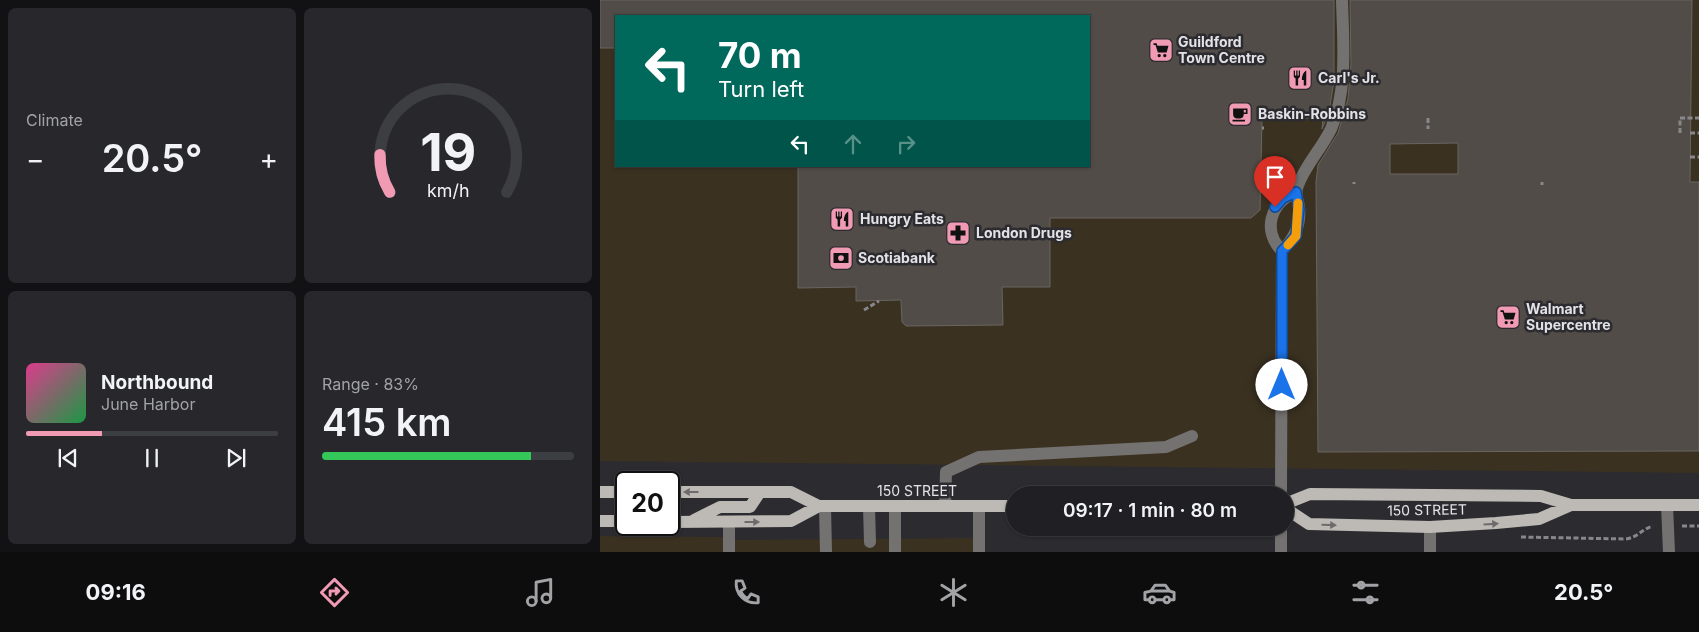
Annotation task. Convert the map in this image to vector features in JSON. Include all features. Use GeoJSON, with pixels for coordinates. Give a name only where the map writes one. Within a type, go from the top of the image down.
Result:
{"type":"FeatureCollection","features":[{"type":"Feature","properties":{"kind":"main road"},"geometry":{"type":"LineString","coordinates":[[600,492],[615,492]]}},
{"type":"Feature","properties":{"kind":"main road","name":"150 STREET"},"geometry":{"type":"LineString","coordinates":[[680,492],[791,492],[822,506],[1006,506]]}},
{"type":"Feature","properties":{"kind":"main road"},"geometry":{"type":"LineString","coordinates":[[690,522],[720,507],[750,507],[760,492]]}},
{"type":"Feature","properties":{"kind":"main road","name":"150 STREET"},"geometry":{"type":"LineString","coordinates":[[1294,500],[1310,494],[1541,496],[1572,505],[1699,505]]}},
{"type":"Feature","properties":{"kind":"main road","name":"150 STREET"},"geometry":{"type":"LineString","coordinates":[[1294,514],[1309,524],[1430,527],[1496,524],[1539,518],[1572,505]]}},
{"type":"Feature","properties":{"kind":"main road","name":"150 STREET"},"geometry":{"type":"LineString","coordinates":[[680,522],[791,521],[822,506]]}},
{"type":"Feature","properties":{"kind":"main road"},"geometry":{"type":"LineString","coordinates":[[600,521],[615,521]]}},
{"type":"Feature","properties":{"kind":"street"},"geometry":{"type":"LineString","coordinates":[[1281,486],[1282,251],[1296,236],[1299,209],[1296,192],[1301,176],[1321,149],[1338,110],[1343,53],[1342,0]]}},
{"type":"Feature","properties":{"kind":"street"},"geometry":{"type":"LineString","coordinates":[[1282,251],[1272,241],[1271,234],[1275,207],[1283,198],[1296,192]]}},
{"type":"Feature","properties":{"kind":"street"},"geometry":{"type":"LineString","coordinates":[[945,506],[946,472],[980,457],[1166,447],[1192,436]]}},
{"type":"Feature","properties":{"kind":"street"},"geometry":{"type":"LineString","coordinates":[[1667,505],[1668,552]]}},
{"type":"Feature","properties":{"kind":"street"},"geometry":{"type":"LineString","coordinates":[[822,506],[826,552]]}},
{"type":"Feature","properties":{"kind":"street"},"geometry":{"type":"LineString","coordinates":[[869,506],[870,542]]}},
{"type":"Feature","properties":{"kind":"street"},"geometry":{"type":"LineString","coordinates":[[895,506],[896,552]]}},
{"type":"Feature","properties":{"kind":"street"},"geometry":{"type":"LineString","coordinates":[[979,506],[979,552]]}},
{"type":"Feature","properties":{"kind":"street"},"geometry":{"type":"LineString","coordinates":[[729,522],[729,552]]}},
{"type":"Feature","properties":{"kind":"street"},"geometry":{"type":"LineString","coordinates":[[1430,527],[1430,552]]}},
{"type":"Feature","properties":{"kind":"street"},"geometry":{"type":"LineString","coordinates":[[1281,536],[1281,552]]}},
{"type":"Feature","properties":{"kind":"path"},"geometry":{"type":"LineString","coordinates":[[1428,118],[1428,128]]}},
{"type":"Feature","properties":{"kind":"path"},"geometry":{"type":"LineString","coordinates":[[1680,134],[1680,118],[1699,118]]}},
{"type":"Feature","properties":{"kind":"path"},"geometry":{"type":"LineString","coordinates":[[1690,133],[1699,133]]}},
{"type":"Feature","properties":{"kind":"path"},"geometry":{"type":"LineString","coordinates":[[1690,157],[1699,157]]}},
{"type":"Feature","properties":{"kind":"path"},"geometry":{"type":"LineString","coordinates":[[864,310],[879,301]]}},
{"type":"Feature","properties":{"kind":"shaded area"},"geometry":{"type":"Polygon","coordinates":[[[600,0],[1699,0],[1699,473],[600,461],[600,0]]]}},
{"type":"Feature","properties":{"kind":"shaded area"},"geometry":{"type":"Polygon","coordinates":[[[600,536],[723,537],[723,552],[600,552],[600,536]]]}},
{"type":"Feature","properties":{"kind":"shaded area"},"geometry":{"type":"Polygon","coordinates":[[[983,538],[983,552],[726,552],[727,540],[983,538]]]}},
{"type":"Feature","properties":{"kind":"building"},"geometry":{"type":"Polygon","coordinates":[[[600,0],[1334,0],[1334,81],[1329,112],[1322,129],[1323,118],[1262,119],[1260,210],[1251,218],[1050,218],[1050,287],[1002,287],[1003,325],[906,326],[902,322],[901,300],[856,301],[856,287],[798,288],[798,167],[1090,167],[1090,15],[615,15],[615,48],[600,48],[600,0]]]}},
{"type":"Feature","properties":{"kind":"building","name":"Walmart Supercentre"},"geometry":{"type":"Polygon","coordinates":[[[1350,0],[1692,0],[1690,182],[1699,182],[1699,451],[1318,452],[1316,182],[1318,165],[1338,133],[1348,99],[1351,65],[1350,0]],[[1458,143],[1390,144],[1390,174],[1458,174],[1458,143]]]}},
{"type":"Feature","properties":{"kind":"slow traffic"},"geometry":{"type":"LineString","coordinates":[[1288,245],[1296,236],[1298,203]]}},
{"type":"Feature","properties":{"kind":"place","name":"Guildford Town Centre"},"geometry":{"type":"Point","coordinates":[1161,50]}},
{"type":"Feature","properties":{"kind":"place","name":"Carl's Jr."},"geometry":{"type":"Point","coordinates":[1300,78]}},
{"type":"Feature","properties":{"kind":"place","name":"Baskin-Robbins"},"geometry":{"type":"Point","coordinates":[1240,114]}},
{"type":"Feature","properties":{"kind":"place","name":"Hungry Eats"},"geometry":{"type":"Point","coordinates":[842,219]}},
{"type":"Feature","properties":{"kind":"place","name":"London Drugs"},"geometry":{"type":"Point","coordinates":[958,233]}},
{"type":"Feature","properties":{"kind":"place","name":"Scotiabank"},"geometry":{"type":"Point","coordinates":[841,258]}},
{"type":"Feature","properties":{"kind":"place","name":"Walmart Supercentre"},"geometry":{"type":"Point","coordinates":[1508,317]}},
{"type":"Feature","properties":{"kind":"route"},"geometry":{"type":"LineString","coordinates":[[1275,207],[1283,198],[1296,192],[1299,209],[1296,236],[1282,251],[1282,385]]}}]}
